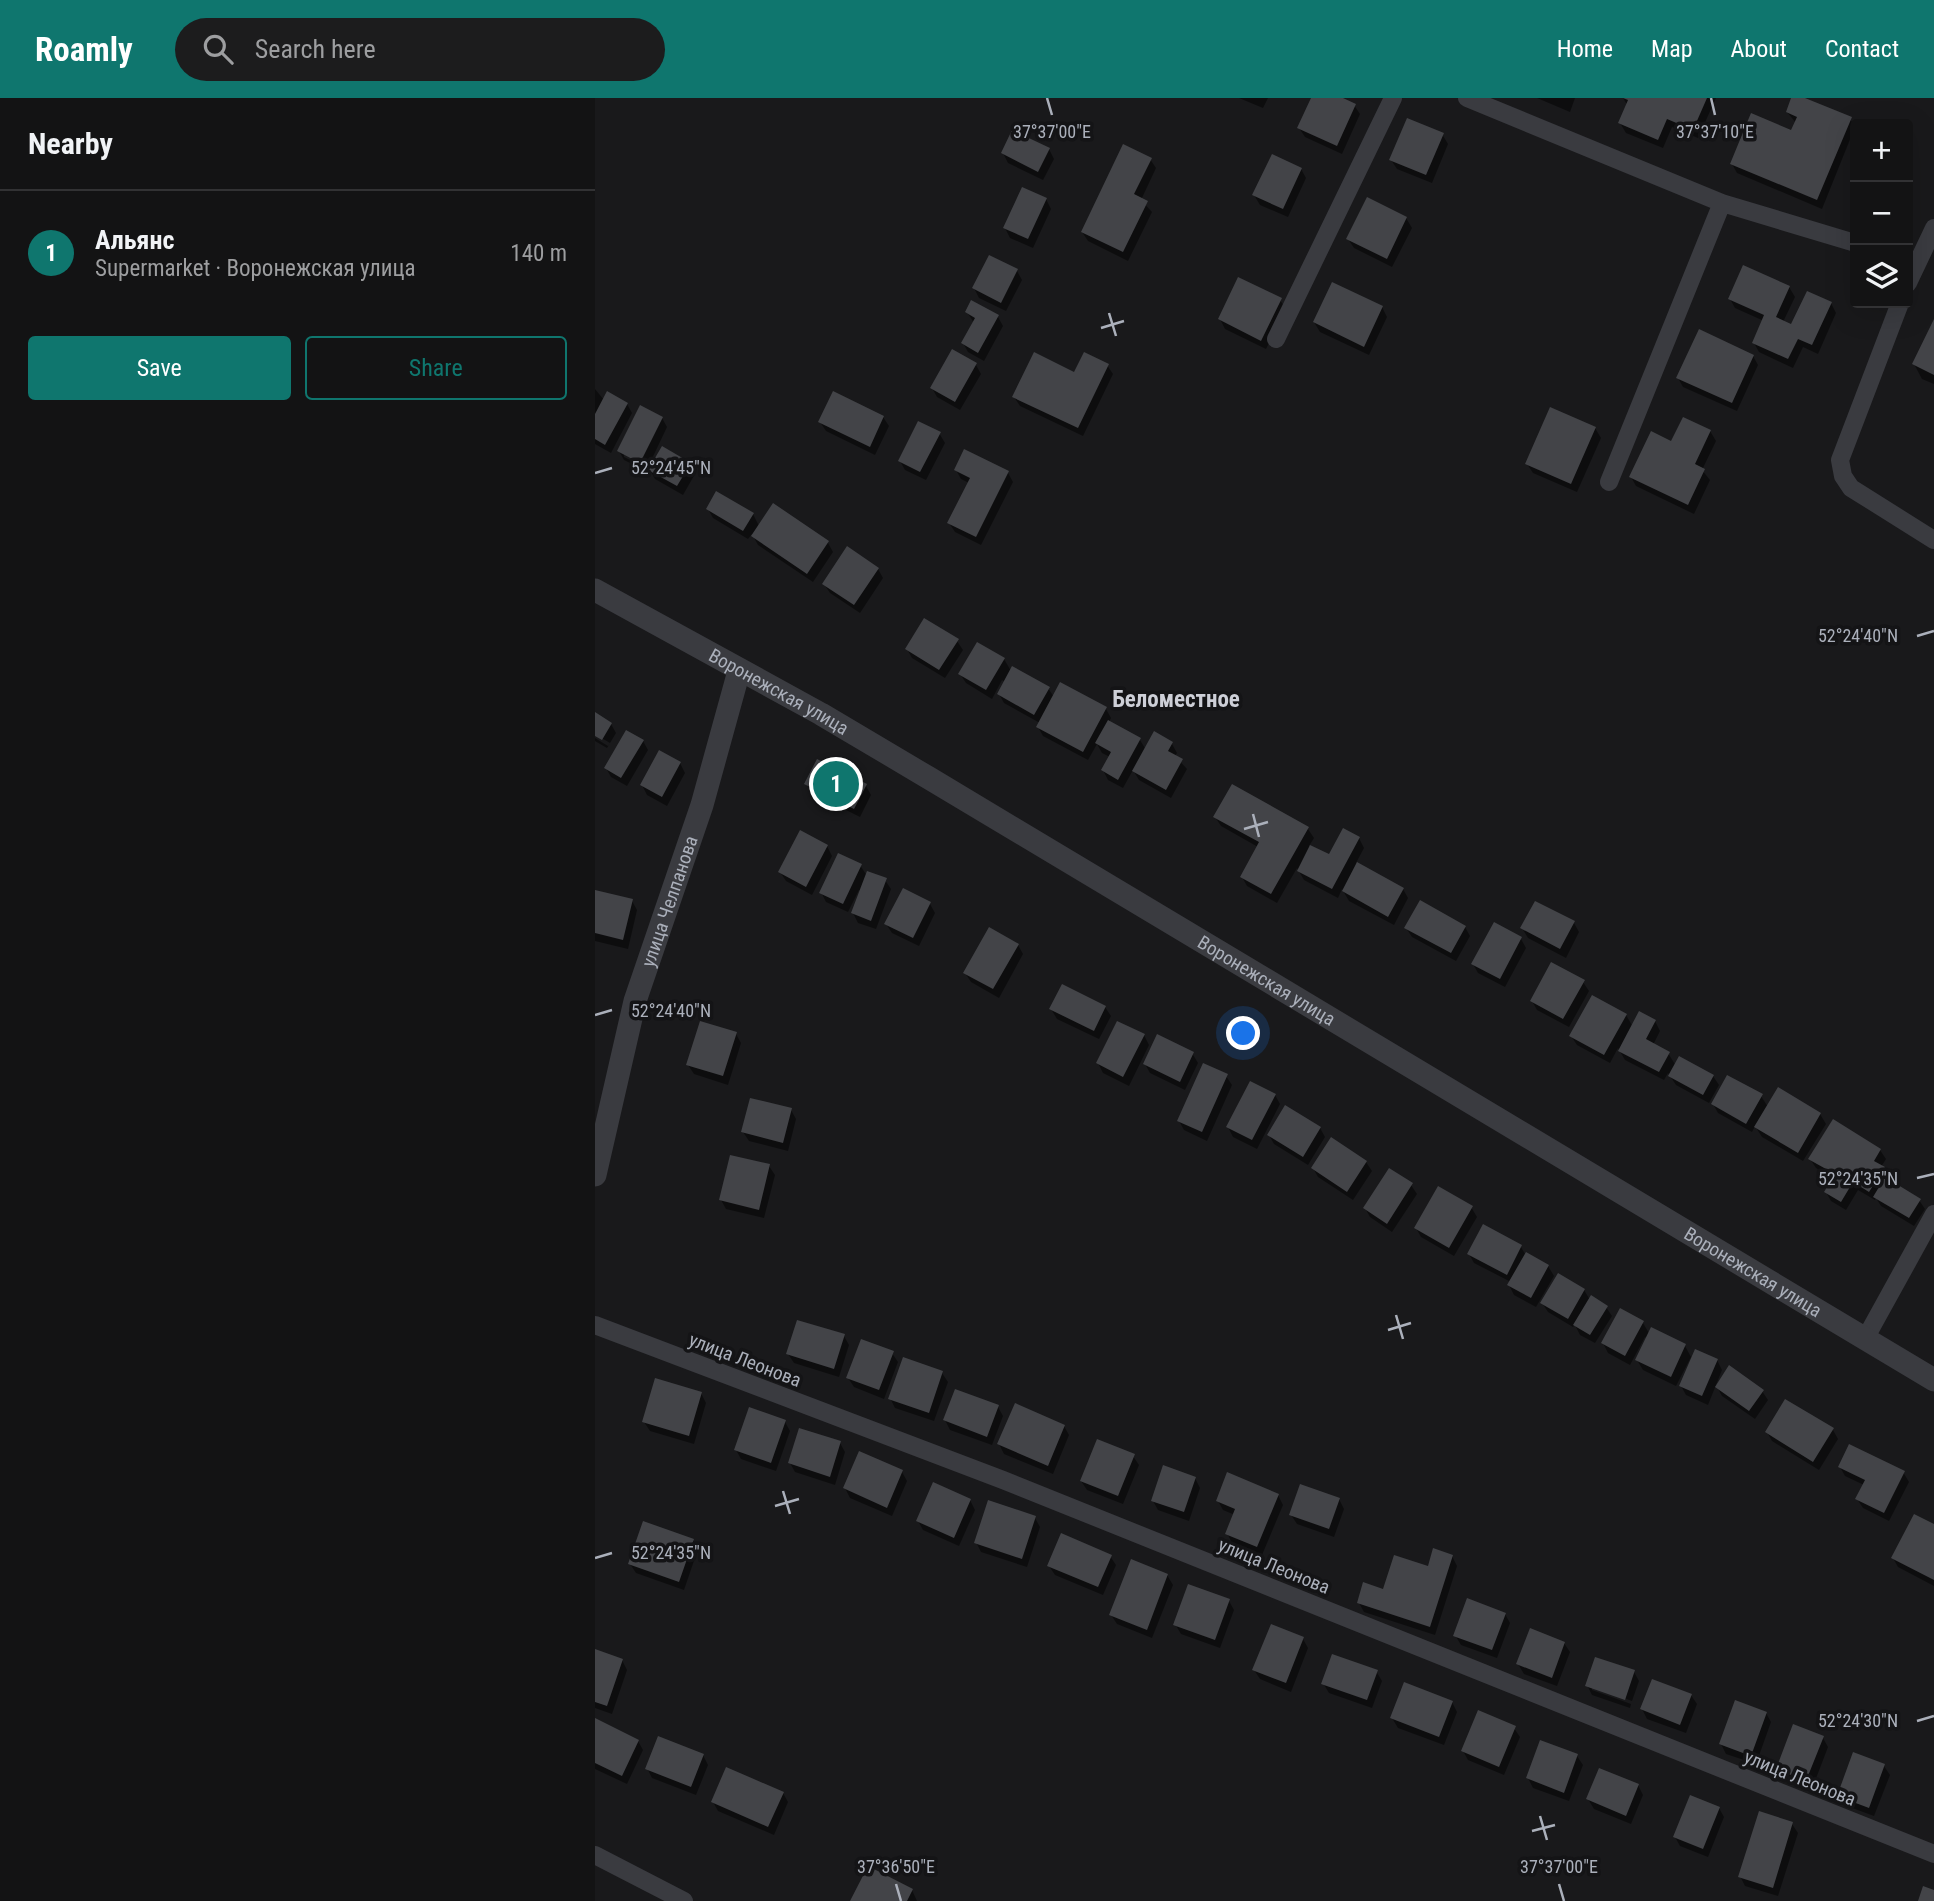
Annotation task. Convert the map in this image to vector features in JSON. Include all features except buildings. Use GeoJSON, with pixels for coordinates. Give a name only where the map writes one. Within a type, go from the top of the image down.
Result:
{"type":"FeatureCollection","features":[{"type":"Feature","properties":{"kind":"street"},"geometry":{"type":"LineString","coordinates":[[1276,339],[1393,98]]}},
{"type":"Feature","properties":{"kind":"street"},"geometry":{"type":"LineString","coordinates":[[1467,98],[1722,202],[1850,241]]}},
{"type":"Feature","properties":{"kind":"street"},"geometry":{"type":"LineString","coordinates":[[1609,482],[1722,202]]}},
{"type":"Feature","properties":{"kind":"street"},"geometry":{"type":"LineString","coordinates":[[1913,259],[1934,228]]}},
{"type":"Feature","properties":{"kind":"street"},"geometry":{"type":"LineString","coordinates":[[1898,308],[1840,460],[1841,468],[1851,488],[1934,540]]}},
{"type":"Feature","properties":{"kind":"street","name":"Воронежская улица"},"geometry":{"type":"LineString","coordinates":[[595,590],[821,714],[1934,1380]]}},
{"type":"Feature","properties":{"kind":"street","name":"улица Челпанова"},"geometry":{"type":"LineString","coordinates":[[595,1175],[635,1001],[702,805],[739,671]]}},
{"type":"Feature","properties":{"kind":"street"},"geometry":{"type":"LineString","coordinates":[[1865,1339],[1934,1213]]}},
{"type":"Feature","properties":{"kind":"street","name":"улица Леонова"},"geometry":{"type":"LineString","coordinates":[[595,1325],[1016,1485],[1934,1854]]}},
{"type":"Feature","properties":{"kind":"street"},"geometry":{"type":"LineString","coordinates":[[595,1855],[684,1901]]}},
{"type":"Feature","properties":{"kind":"place","name":"Альянс"},"geometry":{"type":"Point","coordinates":[836,784]}},
{"type":"Feature","properties":{"kind":"district","name":"Беломестное"},"geometry":{"type":"Point","coordinates":[1176,699]}}]}
